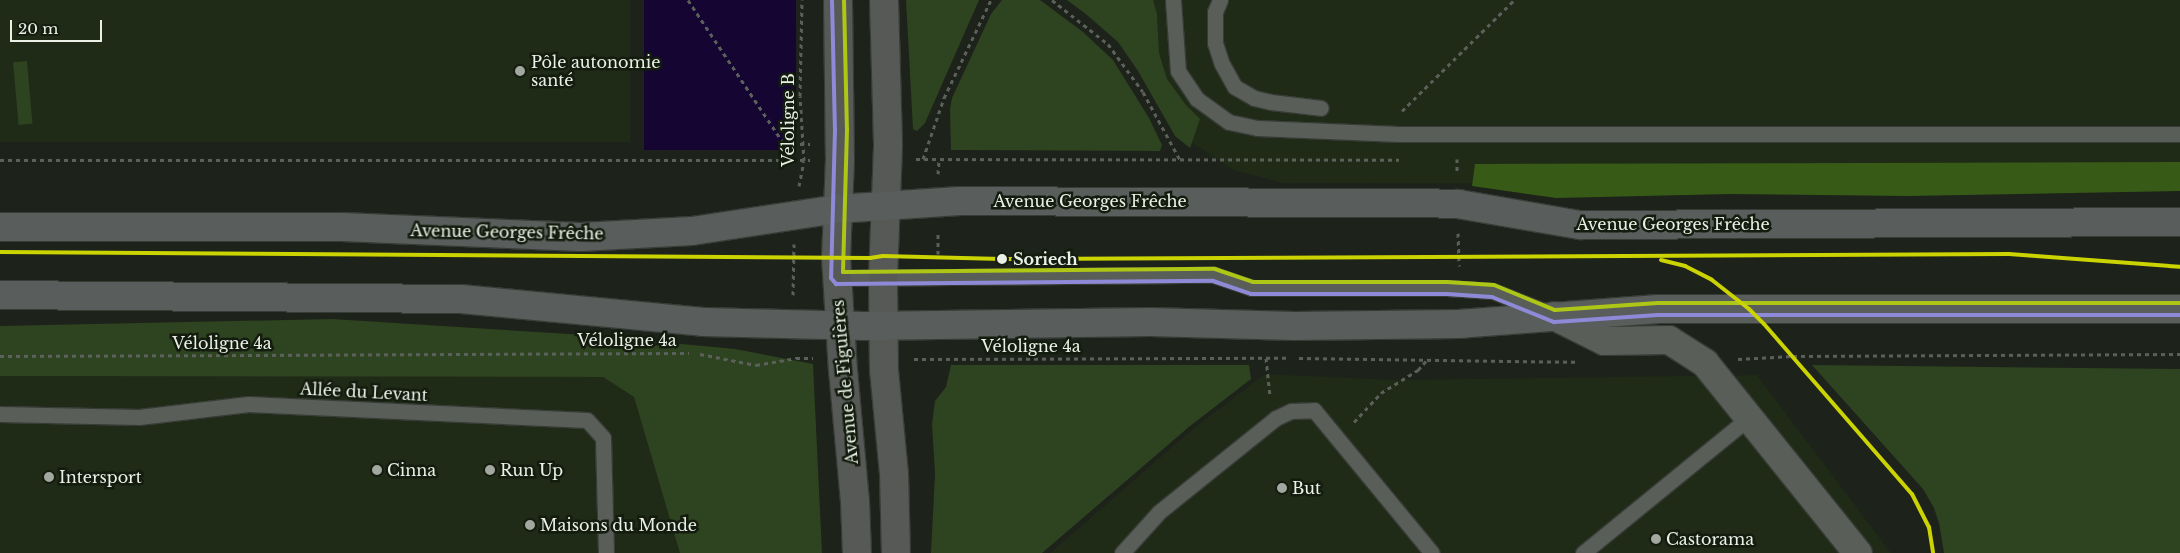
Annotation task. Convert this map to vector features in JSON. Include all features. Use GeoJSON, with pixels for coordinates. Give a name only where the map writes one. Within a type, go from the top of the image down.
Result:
{"type":"FeatureCollection","features":[{"type":"Feature","properties":{"kind":"main road","name":"Avenue de Figuières"},"geometry":{"type":"LineString","coordinates":[[838,0],[840,152],[837,209],[837,278],[839,325],[855,501],[857,553]]}},
{"type":"Feature","properties":{"kind":"main road"},"geometry":{"type":"LineString","coordinates":[[884,0],[887,160],[883,278],[884,359],[894,473],[896,553]]}},
{"type":"Feature","properties":{"kind":"main road","name":"Avenue Georges Frêche"},"geometry":{"type":"LineString","coordinates":[[0,228],[342,227],[581,237],[692,231],[837,209],[960,201],[1458,204],[1580,225],[2180,222]]}},
{"type":"Feature","properties":{"kind":"main road"},"geometry":{"type":"LineString","coordinates":[[0,295],[461,299],[638,317],[794,325],[1150,322],[1294,326],[1459,324],[1658,310],[2180,309]]}},
{"type":"Feature","properties":{"kind":"street"},"geometry":{"type":"LineString","coordinates":[[1554,316],[1604,341],[1669,340],[1705,363],[1858,553]]}},
{"type":"Feature","properties":{"kind":"lane"},"geometry":{"type":"LineString","coordinates":[[1164,0],[1173,17]]}},
{"type":"Feature","properties":{"kind":"lane"},"geometry":{"type":"LineString","coordinates":[[1173,0],[1178,71],[1197,99],[1230,122],[1257,128],[1393,133],[2180,134]]}},
{"type":"Feature","properties":{"kind":"lane"},"geometry":{"type":"LineString","coordinates":[[1220,0],[1215,12],[1215,43],[1222,64],[1235,87],[1254,98],[1322,108],[1299,131]]}},
{"type":"Feature","properties":{"kind":"lane"},"geometry":{"type":"LineString","coordinates":[[837,278],[1214,275],[1252,288],[1459,289],[1493,291],[1554,316]]}},
{"type":"Feature","properties":{"kind":"lane","name":"Allée du Levant"},"geometry":{"type":"LineString","coordinates":[[0,414],[140,417],[248,404],[587,420],[603,438],[606,553]]}},
{"type":"Feature","properties":{"kind":"lane"},"geometry":{"type":"LineString","coordinates":[[1122,553],[1159,512],[1276,418],[1291,411],[1314,410],[1432,553]]}},
{"type":"Feature","properties":{"kind":"lane"},"geometry":{"type":"LineString","coordinates":[[1583,553],[1750,417]]}},
{"type":"Feature","properties":{"kind":"path"},"geometry":{"type":"LineString","coordinates":[[688,0],[784,144],[803,144],[840,152]]}},
{"type":"Feature","properties":{"kind":"path","name":"Véloligne B"},"geometry":{"type":"LineString","coordinates":[[796,358],[791,275],[794,257],[793,215],[804,160],[800,96],[802,0]]}},
{"type":"Feature","properties":{"kind":"path"},"geometry":{"type":"LineString","coordinates":[[923,159],[944,98],[991,0]]}},
{"type":"Feature","properties":{"kind":"path"},"geometry":{"type":"LineString","coordinates":[[887,160],[1180,160],[1142,92],[1108,44],[1052,0]]}},
{"type":"Feature","properties":{"kind":"path"},"geometry":{"type":"LineString","coordinates":[[1393,133],[1393,119],[1514,0]]}},
{"type":"Feature","properties":{"kind":"path"},"geometry":{"type":"LineString","coordinates":[[0,160],[804,160],[840,152]]}},
{"type":"Feature","properties":{"kind":"path"},"geometry":{"type":"LineString","coordinates":[[1457,160],[1459,289]]}},
{"type":"Feature","properties":{"kind":"path"},"geometry":{"type":"LineString","coordinates":[[1459,324],[1460,360]]}},
{"type":"Feature","properties":{"kind":"path","name":"Véloligne 4a"},"geometry":{"type":"LineString","coordinates":[[0,356],[625,352],[696,353],[756,365],[796,358],[842,358]]}},
{"type":"Feature","properties":{"kind":"path","name":"Véloligne 4a"},"geometry":{"type":"LineString","coordinates":[[884,359],[1253,358]]}},
{"type":"Feature","properties":{"kind":"path"},"geometry":{"type":"LineString","coordinates":[[1266,358],[1271,402],[1276,418]]}},
{"type":"Feature","properties":{"kind":"path"},"geometry":{"type":"LineString","coordinates":[[1336,437],[1371,406],[1382,393],[1418,370],[1428,359]]}},
{"type":"Feature","properties":{"kind":"shaded area"},"geometry":{"type":"Polygon","coordinates":[[[0,0],[630,0],[630,142],[0,142],[0,0]]]}},
{"type":"Feature","properties":{"kind":"shaded area"},"geometry":{"type":"Polygon","coordinates":[[[644,0],[796,0],[796,150],[644,150],[644,0]]]}},
{"type":"Feature","properties":{"kind":"shaded area"},"geometry":{"type":"Polygon","coordinates":[[[1142,0],[2180,0],[2180,185],[1282,183],[1233,170],[1177,133],[1142,0]]]}},
{"type":"Feature","properties":{"kind":"shaded area"},"geometry":{"type":"Polygon","coordinates":[[[1265,374],[1393,380],[1757,375],[1891,553],[1050,553],[1193,429],[1265,374]]]}},
{"type":"Feature","properties":{"kind":"shaded area"},"geometry":{"type":"Polygon","coordinates":[[[0,376],[603,377],[634,397],[682,553],[0,553],[0,376]]]}},
{"type":"Feature","properties":{"kind":"green space"},"geometry":{"type":"Polygon","coordinates":[[[906,0],[979,0],[925,123],[917,131],[913,129],[906,0]]]}},
{"type":"Feature","properties":{"kind":"green space"},"geometry":{"type":"Polygon","coordinates":[[[1002,0],[1040,0],[1083,32],[1113,60],[1149,118],[1162,145],[1160,151],[951,150],[950,109],[952,98],[991,14],[1002,0]]]}},
{"type":"Feature","properties":{"kind":"green space"},"geometry":{"type":"Polygon","coordinates":[[[1067,0],[1153,0],[1157,14],[1159,53],[1167,79],[1186,105],[1200,119],[1190,148],[1175,136],[1138,71],[1118,42],[1067,0]]]}},
{"type":"Feature","properties":{"kind":"green space"},"geometry":{"type":"Polygon","coordinates":[[[27,61],[32,124],[19,125],[13,62],[27,61]]]}},
{"type":"Feature","properties":{"kind":"green space"},"geometry":{"type":"Polygon","coordinates":[[[2180,162],[2180,191],[1907,196],[1729,194],[1556,198],[1472,186],[1475,164],[2180,162]]]}},
{"type":"Feature","properties":{"kind":"green space"},"geometry":{"type":"Polygon","coordinates":[[[332,319],[585,335],[735,349],[813,364],[822,553],[680,553],[634,397],[603,377],[0,376],[0,326],[332,319]]]}},
{"type":"Feature","properties":{"kind":"green space"},"geometry":{"type":"Polygon","coordinates":[[[951,365],[1249,365],[1251,379],[1190,426],[1042,553],[931,553],[935,474],[932,424],[935,401],[946,387],[951,365]]]}},
{"type":"Feature","properties":{"kind":"green space"},"geometry":{"type":"Polygon","coordinates":[[[1812,365],[2180,369],[2180,553],[1944,553],[1939,523],[1934,508],[1923,489],[1812,365]]]}},
{"type":"Feature","properties":{"kind":"transit line"},"geometry":{"type":"LineString","coordinates":[[832,0],[835,129],[831,278],[836,284],[1213,281],[1251,294],[1447,294],[1492,297],[1554,322],[1658,315],[2180,315]]}},
{"type":"Feature","properties":{"kind":"transit line"},"geometry":{"type":"LineString","coordinates":[[844,0],[847,129],[843,272],[1215,269],[1253,282],[1447,282],[1494,285],[1555,310],[1658,303],[2180,303]]}},
{"type":"Feature","properties":{"kind":"transit line"},"geometry":{"type":"LineString","coordinates":[[0,252],[870,258],[883,256],[1002,259],[2009,254],[2180,267]]}},
{"type":"Feature","properties":{"kind":"transit line"},"geometry":{"type":"LineString","coordinates":[[1661,260],[1685,266],[1712,280],[1749,309],[1764,324],[1912,494],[1929,527],[1933,553]]}},
{"type":"Feature","properties":{"kind":"place","name":"Pôle autonomie santé"},"geometry":{"type":"Point","coordinates":[520,71]}},
{"type":"Feature","properties":{"kind":"place","name":"Soriech"},"geometry":{"type":"Point","coordinates":[1002,259]}},
{"type":"Feature","properties":{"kind":"place","name":"Cinna"},"geometry":{"type":"Point","coordinates":[377,470]}},
{"type":"Feature","properties":{"kind":"place","name":"Run Up"},"geometry":{"type":"Point","coordinates":[490,470]}},
{"type":"Feature","properties":{"kind":"place","name":"Intersport"},"geometry":{"type":"Point","coordinates":[49,477]}},
{"type":"Feature","properties":{"kind":"place","name":"But"},"geometry":{"type":"Point","coordinates":[1282,488]}},
{"type":"Feature","properties":{"kind":"place","name":"Maisons du Monde"},"geometry":{"type":"Point","coordinates":[530,525]}},
{"type":"Feature","properties":{"kind":"place","name":"Castorama"},"geometry":{"type":"Point","coordinates":[1656,539]}}]}
